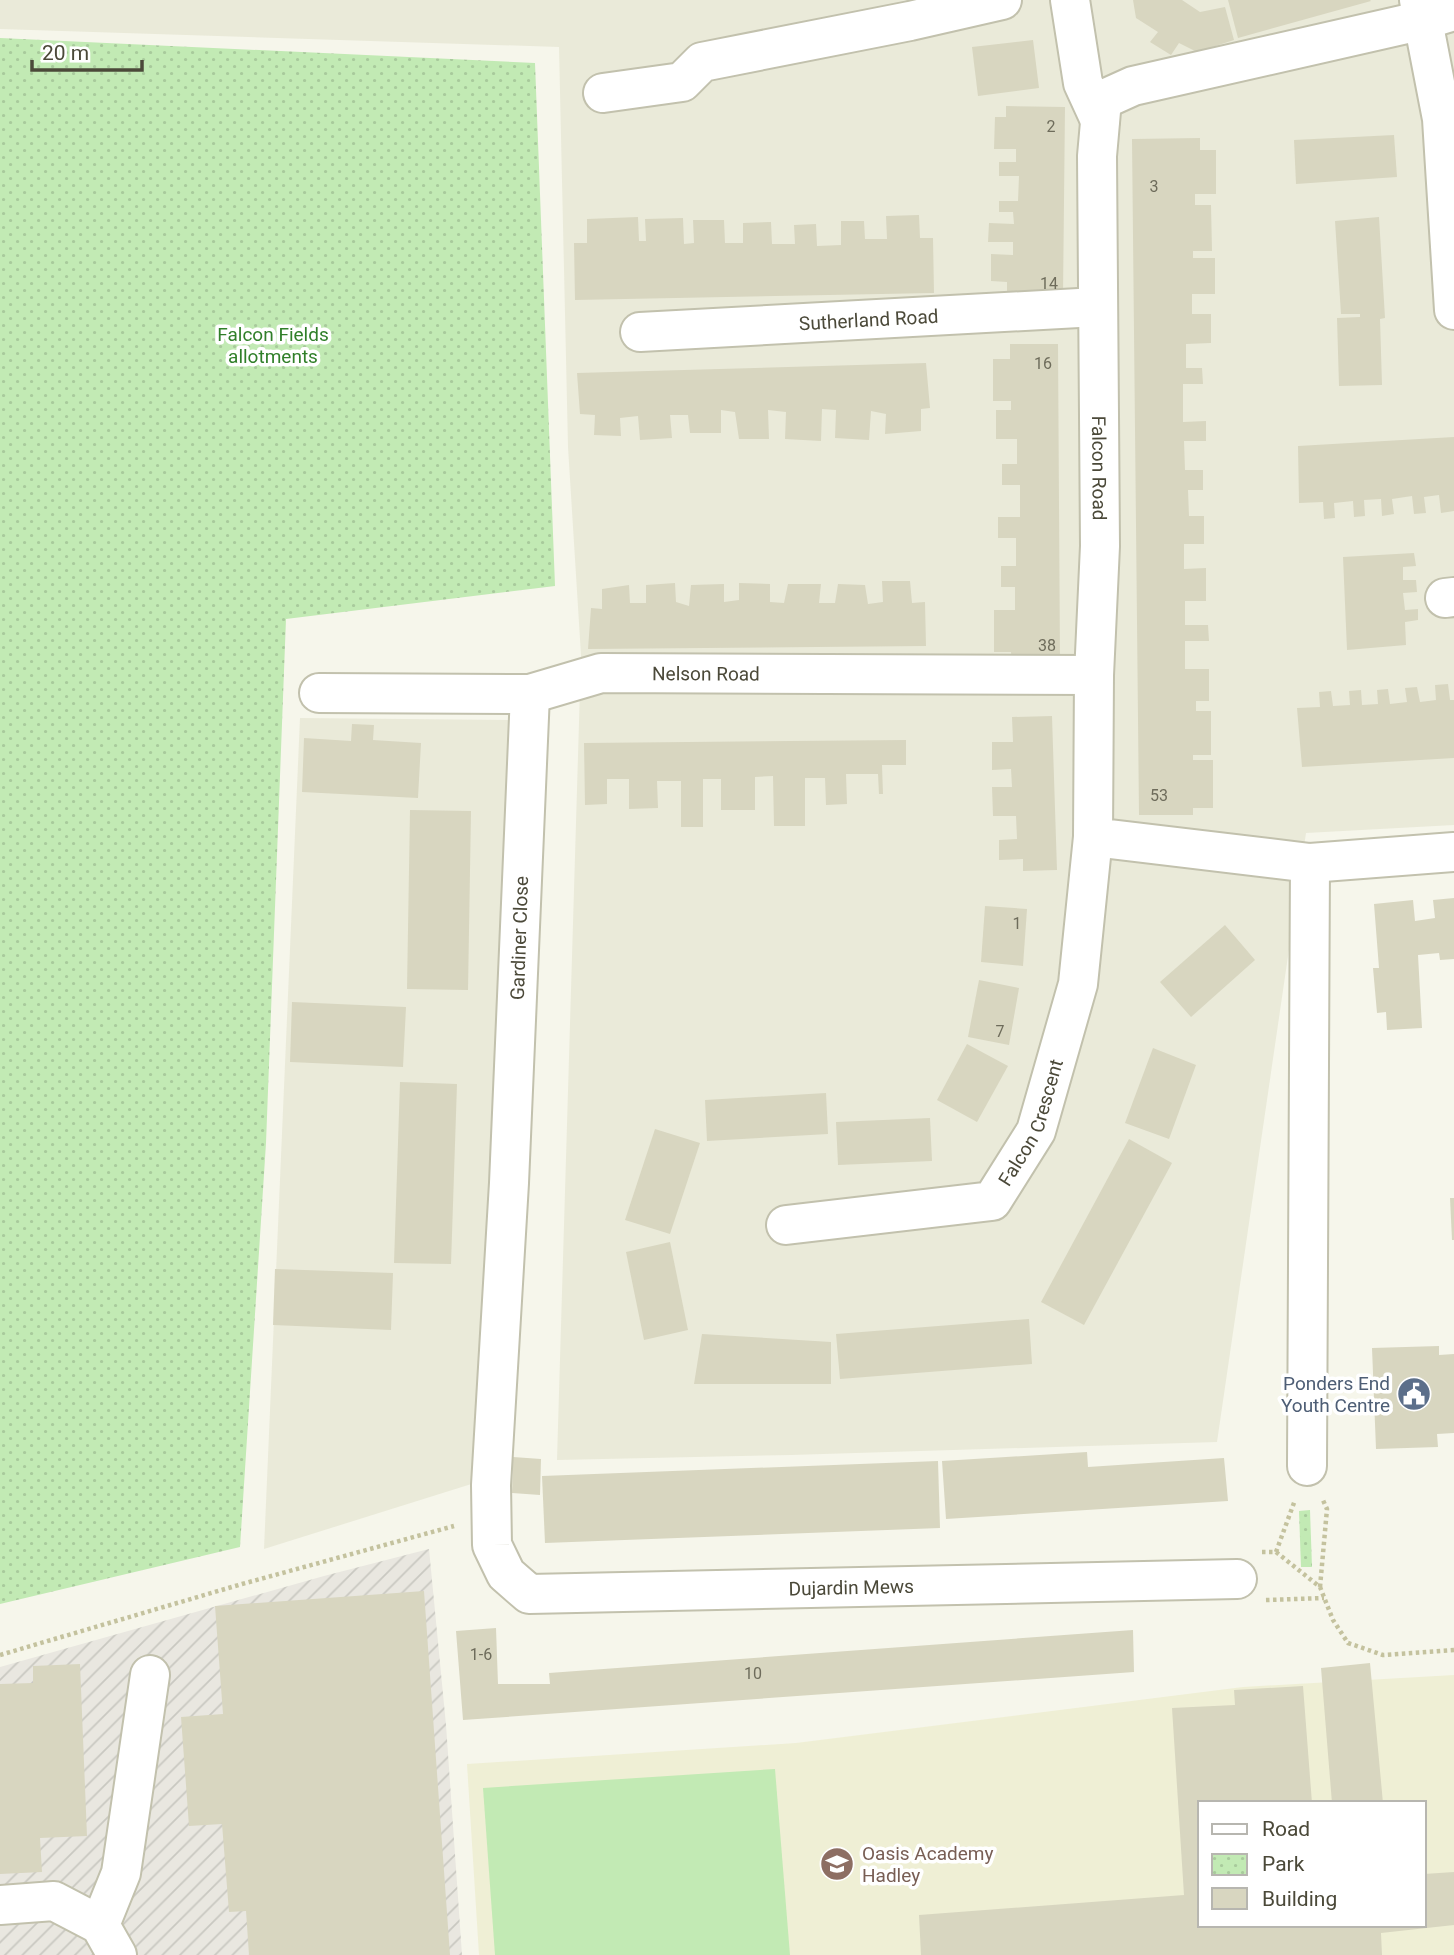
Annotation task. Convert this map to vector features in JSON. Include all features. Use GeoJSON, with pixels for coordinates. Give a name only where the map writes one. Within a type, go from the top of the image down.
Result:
{"type":"FeatureCollection","features":[{"type":"Feature","properties":{"kind":"street"},"geometry":{"type":"LineString","coordinates":[[603,93],[682,82],[702,62],[1002,0]]}},
{"type":"Feature","properties":{"kind":"street"},"geometry":{"type":"LineString","coordinates":[[1070,0],[1083,83],[1100,120]]}},
{"type":"Feature","properties":{"kind":"street"},"geometry":{"type":"LineString","coordinates":[[1432,11],[1442,119],[1444,300]]}},
{"type":"Feature","properties":{"kind":"street","name":"Falcon Road"},"geometry":{"type":"LineString","coordinates":[[1093,837],[1094,675],[1100,546],[1097,156],[1101,100],[1133,86],[1432,11]]}},
{"type":"Feature","properties":{"kind":"street","name":"Sutherland Road"},"geometry":{"type":"LineString","coordinates":[[640,332],[1097,307]]}},
{"type":"Feature","properties":{"kind":"street","name":"Nelson Road"},"geometry":{"type":"LineString","coordinates":[[319,693],[530,694],[601,673],[1094,675]]}},
{"type":"Feature","properties":{"kind":"street","name":"Gardiner Close"},"geometry":{"type":"LineString","coordinates":[[492,1545],[492,1432],[509,1183],[530,694]]}},
{"type":"Feature","properties":{"kind":"street"},"geometry":{"type":"LineString","coordinates":[[1093,837],[1310,863],[1454,852]]}},
{"type":"Feature","properties":{"kind":"street","name":"Falcon Crescent"},"geometry":{"type":"LineString","coordinates":[[786,1225],[992,1201],[1036,1131],[1078,984],[1093,837]]}},
{"type":"Feature","properties":{"kind":"street"},"geometry":{"type":"LineString","coordinates":[[1307,1466],[1310,863]]}},
{"type":"Feature","properties":{"kind":"street","name":"Dujardin Mews"},"geometry":{"type":"LineString","coordinates":[[492,1545],[506,1574],[529,1594],[1237,1579]]}},
{"type":"Feature","properties":{"kind":"street"},"geometry":{"type":"LineString","coordinates":[[0,1905],[54,1901],[109,1940],[150,1675]]}},
{"type":"Feature","properties":{"kind":"path"},"geometry":{"type":"LineString","coordinates":[[1307,1466],[1276,1552],[1320,1587]]}},
{"type":"Feature","properties":{"kind":"path"},"geometry":{"type":"LineString","coordinates":[[1307,1466],[1327,1508],[1320,1587],[1333,1620],[1348,1643],[1383,1656],[1454,1650]]}},
{"type":"Feature","properties":{"kind":"shaded area"},"geometry":{"type":"Polygon","coordinates":[[[0,0],[1454,0],[1454,825],[1306,833],[1217,1442],[557,1460],[581,655],[568,447],[559,47],[0,29],[0,0]]]}},
{"type":"Feature","properties":{"kind":"shaded area"},"geometry":{"type":"Polygon","coordinates":[[[300,718],[514,720],[481,1481],[264,1549],[300,718]]]}},
{"type":"Feature","properties":{"kind":"shaded area"},"geometry":{"type":"Polygon","coordinates":[[[429,1549],[446,1725],[462,1955],[0,1955],[0,1667],[429,1549]]]}},
{"type":"Feature","properties":{"kind":"shaded area","name":"Oasis Academy Hadley"},"geometry":{"type":"Polygon","coordinates":[[[1454,1675],[1454,1955],[479,1955],[467,1764],[796,1743],[1243,1687],[1454,1675]]]}},
{"type":"Feature","properties":{"kind":"green space","name":"Falcon Fields allotments"},"geometry":{"type":"Polygon","coordinates":[[[0,38],[535,63],[555,586],[286,619],[266,1143],[240,1547],[0,1604],[0,38]]]}},
{"type":"Feature","properties":{"kind":"green space"},"geometry":{"type":"Polygon","coordinates":[[[1310,1510],[1312,1567],[1301,1567],[1299,1511],[1310,1510]]]}},
{"type":"Feature","properties":{"kind":"green space"},"geometry":{"type":"Polygon","coordinates":[[[775,1769],[790,1955],[495,1955],[483,1788],[775,1769]]]}},
{"type":"Feature","properties":{"kind":"building"},"geometry":{"type":"Polygon","coordinates":[[[1133,0],[1182,0],[1200,12],[1225,7],[1234,40],[1197,52],[1179,43],[1171,55],[1150,42],[1158,32],[1136,18],[1133,0]]]}},
{"type":"Feature","properties":{"kind":"building"},"geometry":{"type":"Polygon","coordinates":[[[1228,0],[1370,0],[1371,1],[1238,38],[1228,0]]]}},
{"type":"Feature","properties":{"kind":"building"},"geometry":{"type":"Polygon","coordinates":[[[1033,40],[1039,88],[978,96],[972,47],[1033,40]]]}},
{"type":"Feature","properties":{"kind":"building"},"geometry":{"type":"Polygon","coordinates":[[[1006,106],[1065,107],[1063,296],[1007,295],[1007,282],[991,281],[991,254],[1013,255],[1013,242],[988,242],[989,223],[1014,224],[1013,212],[999,212],[999,201],[1018,201],[1019,176],[999,176],[999,162],[1016,162],[1016,149],[994,149],[995,117],[1006,117],[1006,106]]]}},
{"type":"Feature","properties":{"kind":"building"},"geometry":{"type":"Polygon","coordinates":[[[1394,135],[1397,177],[1296,184],[1294,140],[1394,135]]]}},
{"type":"Feature","properties":{"kind":"building"},"geometry":{"type":"Polygon","coordinates":[[[1200,138],[1200,150],[1216,150],[1216,194],[1195,194],[1195,205],[1211,205],[1212,251],[1193,251],[1193,258],[1215,258],[1215,294],[1192,294],[1192,314],[1211,314],[1211,343],[1186,344],[1186,368],[1202,368],[1203,384],[1183,384],[1183,422],[1206,421],[1206,441],[1184,441],[1185,470],[1203,470],[1203,490],[1188,490],[1189,516],[1204,516],[1204,544],[1184,544],[1184,569],[1206,568],[1206,601],[1185,601],[1185,625],[1208,625],[1209,641],[1185,641],[1185,669],[1209,669],[1209,701],[1196,701],[1196,711],[1211,711],[1211,755],[1193,755],[1193,760],[1213,760],[1213,808],[1193,808],[1193,815],[1139,815],[1132,139],[1200,138]]]}},
{"type":"Feature","properties":{"kind":"building"},"geometry":{"type":"Polygon","coordinates":[[[919,215],[920,238],[933,238],[934,293],[575,300],[574,243],[587,243],[587,219],[638,217],[639,241],[646,241],[645,219],[683,218],[684,244],[694,243],[693,220],[724,220],[725,243],[743,243],[743,223],[771,222],[772,244],[795,244],[794,225],[816,224],[817,246],[841,245],[841,221],[864,221],[865,239],[887,239],[886,216],[919,215]]]}},
{"type":"Feature","properties":{"kind":"building"},"geometry":{"type":"Polygon","coordinates":[[[1379,217],[1385,318],[1380,319],[1382,385],[1339,386],[1337,318],[1360,317],[1360,314],[1341,314],[1335,221],[1379,217]]]}},
{"type":"Feature","properties":{"kind":"building"},"geometry":{"type":"Polygon","coordinates":[[[1010,344],[1058,344],[1060,662],[1012,663],[1011,652],[994,652],[994,610],[1015,610],[1015,587],[1001,587],[1001,566],[1016,566],[1016,538],[998,538],[998,517],[1020,517],[1020,485],[1002,485],[1002,464],[1017,464],[1017,439],[996,439],[996,410],[1011,410],[1011,401],[993,401],[993,359],[1010,359],[1010,344]]]}},
{"type":"Feature","properties":{"kind":"building"},"geometry":{"type":"Polygon","coordinates":[[[926,363],[930,408],[921,409],[921,431],[885,434],[886,414],[871,411],[869,440],[835,438],[836,410],[822,409],[821,441],[785,439],[786,412],[768,410],[769,439],[739,439],[735,412],[721,410],[721,433],[690,433],[688,415],[670,415],[672,438],[640,440],[638,416],[620,418],[621,436],[594,435],[595,415],[580,414],[577,373],[926,363]]]}},
{"type":"Feature","properties":{"kind":"building"},"geometry":{"type":"Polygon","coordinates":[[[1454,437],[1454,511],[1441,513],[1439,495],[1424,497],[1426,513],[1414,514],[1412,496],[1392,499],[1394,514],[1382,516],[1381,499],[1364,500],[1365,516],[1354,517],[1353,501],[1334,503],[1335,518],[1324,519],[1323,502],[1299,503],[1298,446],[1454,437]]]}},
{"type":"Feature","properties":{"kind":"building"},"geometry":{"type":"Polygon","coordinates":[[[1414,553],[1416,566],[1403,567],[1403,580],[1416,580],[1417,592],[1403,593],[1405,610],[1418,609],[1418,620],[1405,622],[1406,645],[1347,650],[1343,557],[1414,553]]]}},
{"type":"Feature","properties":{"kind":"building"},"geometry":{"type":"Polygon","coordinates":[[[882,581],[910,581],[912,603],[925,602],[926,646],[588,649],[591,608],[602,609],[602,589],[629,585],[630,603],[646,603],[646,585],[675,583],[676,602],[689,606],[691,585],[724,584],[724,602],[739,600],[739,583],[770,584],[770,602],[784,603],[788,584],[821,584],[819,603],[835,603],[838,584],[865,585],[868,604],[883,602],[882,581]]]}},
{"type":"Feature","properties":{"kind":"building"},"geometry":{"type":"Polygon","coordinates":[[[1448,684],[1450,700],[1454,700],[1454,758],[1302,767],[1297,708],[1320,707],[1319,692],[1331,691],[1333,706],[1350,705],[1349,691],[1361,690],[1362,705],[1378,704],[1377,690],[1388,689],[1390,704],[1407,702],[1405,688],[1417,687],[1420,702],[1436,700],[1435,685],[1448,684]]]}},
{"type":"Feature","properties":{"kind":"building"},"geometry":{"type":"Polygon","coordinates":[[[1052,716],[1057,870],[1023,871],[1023,859],[999,860],[999,840],[1017,839],[1016,816],[993,816],[992,787],[1012,787],[1011,769],[992,770],[992,742],[1013,742],[1012,717],[1052,716]]]}},
{"type":"Feature","properties":{"kind":"building"},"geometry":{"type":"Polygon","coordinates":[[[352,724],[374,725],[373,740],[421,743],[418,798],[302,792],[304,738],[351,741],[352,724]]]}},
{"type":"Feature","properties":{"kind":"building"},"geometry":{"type":"Polygon","coordinates":[[[906,740],[906,765],[882,765],[883,794],[879,794],[878,774],[846,774],[847,804],[826,805],[825,778],[805,778],[805,826],[774,826],[773,776],[755,777],[755,810],[721,810],[721,779],[703,779],[703,827],[681,827],[681,781],[657,781],[658,808],[629,809],[629,779],[607,779],[607,804],[585,805],[584,743],[906,740]]]}},
{"type":"Feature","properties":{"kind":"building"},"geometry":{"type":"Polygon","coordinates":[[[410,810],[471,811],[468,990],[407,989],[410,810]]]}},
{"type":"Feature","properties":{"kind":"building"},"geometry":{"type":"Polygon","coordinates":[[[1454,898],[1454,959],[1440,960],[1439,953],[1418,955],[1422,1028],[1387,1030],[1386,1012],[1377,1013],[1373,968],[1379,968],[1374,904],[1413,900],[1415,921],[1435,918],[1433,900],[1454,898]]]}},
{"type":"Feature","properties":{"kind":"building"},"geometry":{"type":"Polygon","coordinates":[[[985,906],[1027,909],[1023,966],[981,962],[985,906]]]}},
{"type":"Feature","properties":{"kind":"building"},"geometry":{"type":"Polygon","coordinates":[[[1225,925],[1255,960],[1191,1017],[1160,982],[1225,925]]]}},
{"type":"Feature","properties":{"kind":"building"},"geometry":{"type":"Polygon","coordinates":[[[979,980],[1019,988],[1009,1045],[968,1037],[979,980]]]}},
{"type":"Feature","properties":{"kind":"building"},"geometry":{"type":"Polygon","coordinates":[[[292,1002],[406,1007],[403,1067],[290,1062],[292,1002]]]}},
{"type":"Feature","properties":{"kind":"building"},"geometry":{"type":"Polygon","coordinates":[[[967,1044],[1008,1066],[977,1122],[937,1100],[967,1044]]]}},
{"type":"Feature","properties":{"kind":"building"},"geometry":{"type":"Polygon","coordinates":[[[1153,1048],[1196,1065],[1169,1139],[1125,1123],[1153,1048]]]}},
{"type":"Feature","properties":{"kind":"building"},"geometry":{"type":"Polygon","coordinates":[[[400,1082],[457,1084],[451,1264],[394,1263],[400,1082]]]}},
{"type":"Feature","properties":{"kind":"building"},"geometry":{"type":"Polygon","coordinates":[[[826,1093],[828,1134],[707,1141],[705,1100],[826,1093]]]}},
{"type":"Feature","properties":{"kind":"building"},"geometry":{"type":"Polygon","coordinates":[[[930,1118],[932,1161],[838,1165],[836,1122],[930,1118]]]}},
{"type":"Feature","properties":{"kind":"building"},"geometry":{"type":"Polygon","coordinates":[[[655,1129],[700,1143],[670,1234],[625,1220],[655,1129]]]}},
{"type":"Feature","properties":{"kind":"building"},"geometry":{"type":"Polygon","coordinates":[[[1129,1139],[1172,1163],[1084,1325],[1041,1302],[1129,1139]]]}},
{"type":"Feature","properties":{"kind":"building"},"geometry":{"type":"Polygon","coordinates":[[[1450,1198],[1454,1198],[1454,1240],[1452,1240],[1450,1198]]]}},
{"type":"Feature","properties":{"kind":"building"},"geometry":{"type":"Polygon","coordinates":[[[670,1242],[688,1330],[644,1340],[626,1252],[670,1242]]]}},
{"type":"Feature","properties":{"kind":"building"},"geometry":{"type":"Polygon","coordinates":[[[275,1269],[393,1273],[391,1330],[273,1325],[275,1269]]]}},
{"type":"Feature","properties":{"kind":"building"},"geometry":{"type":"Polygon","coordinates":[[[1029,1319],[1032,1364],[840,1379],[836,1334],[1029,1319]]]}},
{"type":"Feature","properties":{"kind":"building"},"geometry":{"type":"Polygon","coordinates":[[[702,1334],[831,1342],[831,1384],[694,1384],[702,1334]]]}},
{"type":"Feature","properties":{"kind":"building","name":"Ponders End Youth Centre"},"geometry":{"type":"Polygon","coordinates":[[[1439,1346],[1439,1355],[1454,1354],[1454,1433],[1437,1434],[1438,1447],[1376,1449],[1372,1348],[1439,1346]]]}},
{"type":"Feature","properties":{"kind":"building"},"geometry":{"type":"Polygon","coordinates":[[[1087,1452],[1088,1467],[1224,1458],[1228,1501],[946,1519],[942,1461],[1087,1452]]]}},
{"type":"Feature","properties":{"kind":"building"},"geometry":{"type":"Polygon","coordinates":[[[513,1457],[541,1459],[540,1495],[512,1493],[513,1457]]]}},
{"type":"Feature","properties":{"kind":"building"},"geometry":{"type":"Polygon","coordinates":[[[938,1461],[940,1528],[545,1543],[542,1476],[938,1461]]]}},
{"type":"Feature","properties":{"kind":"building"},"geometry":{"type":"Polygon","coordinates":[[[424,1591],[450,1955],[249,1955],[246,1911],[229,1912],[222,1824],[189,1826],[181,1717],[223,1714],[215,1606],[424,1591]]]}},
{"type":"Feature","properties":{"kind":"building"},"geometry":{"type":"Polygon","coordinates":[[[496,1628],[498,1684],[550,1684],[549,1673],[1133,1630],[1134,1672],[463,1720],[456,1631],[496,1628]]]}},
{"type":"Feature","properties":{"kind":"building"},"geometry":{"type":"Polygon","coordinates":[[[1370,1663],[1383,1801],[1332,1801],[1321,1668],[1370,1663]]]}},
{"type":"Feature","properties":{"kind":"building"},"geometry":{"type":"Polygon","coordinates":[[[80,1664],[87,1836],[40,1838],[42,1872],[0,1874],[0,1684],[33,1683],[33,1666],[80,1664]]]}},
{"type":"Feature","properties":{"kind":"building"},"geometry":{"type":"Polygon","coordinates":[[[1303,1686],[1312,1801],[1198,1801],[1198,1927],[1426,1927],[1426,1874],[1454,1872],[1454,1925],[1381,1933],[1382,1955],[921,1955],[919,1915],[1184,1895],[1172,1708],[1235,1705],[1234,1690],[1303,1686]]]}},
{"type":"Feature","properties":{"kind":"place","name":"Ponders End Youth Centre"},"geometry":{"type":"Point","coordinates":[1414,1394]}},
{"type":"Feature","properties":{"kind":"place","name":"Oasis Academy Hadley"},"geometry":{"type":"Point","coordinates":[837,1864]}}]}
